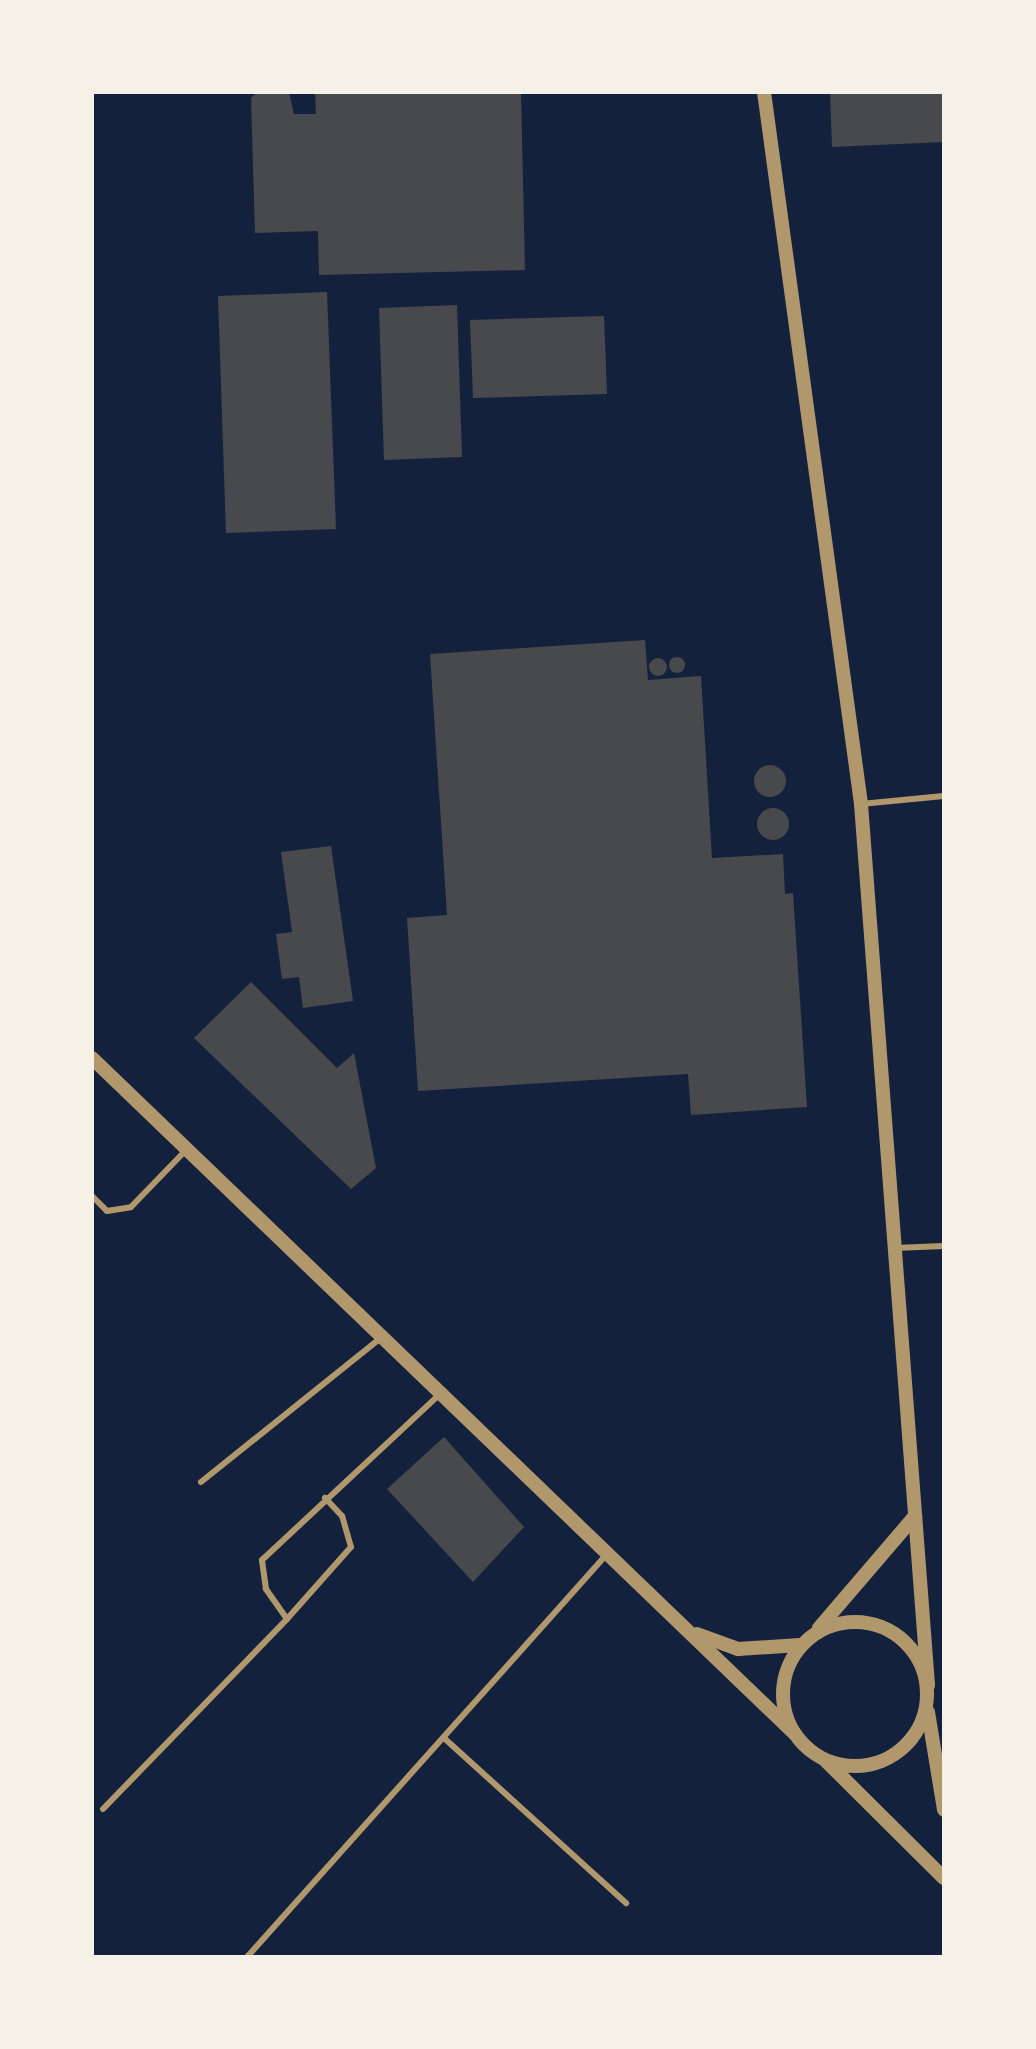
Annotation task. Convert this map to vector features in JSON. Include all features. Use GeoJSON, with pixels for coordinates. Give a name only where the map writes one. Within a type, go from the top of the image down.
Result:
{"type":"FeatureCollection","features":[{"type":"Feature","properties":{"kind":"street"},"geometry":{"type":"LineString","coordinates":[[764,92],[861,804],[928,1685],[927,1705],[944,1810]]}},
{"type":"Feature","properties":{"kind":"street"},"geometry":{"type":"LineString","coordinates":[[92,1058],[823,1758],[944,1878]]}},
{"type":"Feature","properties":{"kind":"street"},"geometry":{"type":"LineString","coordinates":[[795,1734],[782,1703],[783,1682],[800,1645],[816,1632],[915,1516]]}},
{"type":"Feature","properties":{"kind":"street"},"geometry":{"type":"LineString","coordinates":[[816,1632],[836,1624],[877,1624],[911,1647],[928,1685]]}},
{"type":"Feature","properties":{"kind":"street"},"geometry":{"type":"LineString","coordinates":[[689,1631],[738,1649],[800,1645]]}},
{"type":"Feature","properties":{"kind":"street"},"geometry":{"type":"LineString","coordinates":[[823,1758],[854,1766],[893,1755],[921,1725],[927,1705]]}},
{"type":"Feature","properties":{"kind":"lane"},"geometry":{"type":"LineString","coordinates":[[861,804],[944,796]]}},
{"type":"Feature","properties":{"kind":"lane"},"geometry":{"type":"LineString","coordinates":[[92,1196],[107,1211],[131,1207],[187,1149]]}},
{"type":"Feature","properties":{"kind":"lane"},"geometry":{"type":"LineString","coordinates":[[895,1248],[944,1246]]}},
{"type":"Feature","properties":{"kind":"lane"},"geometry":{"type":"LineString","coordinates":[[201,1482],[382,1337]]}},
{"type":"Feature","properties":{"kind":"lane"},"geometry":{"type":"LineString","coordinates":[[287,1619],[261,1577],[262,1560],[441,1393]]}},
{"type":"Feature","properties":{"kind":"lane"},"geometry":{"type":"LineString","coordinates":[[103,1809],[287,1619],[351,1547],[342,1516],[325,1498]]}},
{"type":"Feature","properties":{"kind":"lane"},"geometry":{"type":"LineString","coordinates":[[247,1957],[608,1553]]}},
{"type":"Feature","properties":{"kind":"lane"},"geometry":{"type":"LineString","coordinates":[[444,1738],[626,1903]]}},
{"type":"Feature","properties":{"kind":"building"},"geometry":{"type":"Polygon","coordinates":[[[257,92],[289,92],[294,114],[316,114],[315,92],[521,92],[525,270],[319,275],[318,231],[255,233],[251,98],[257,92]]]}},
{"type":"Feature","properties":{"kind":"building"},"geometry":{"type":"Polygon","coordinates":[[[830,92],[944,92],[944,142],[832,147],[830,92]]]}},
{"type":"Feature","properties":{"kind":"building"},"geometry":{"type":"Polygon","coordinates":[[[327,292],[336,529],[226,533],[218,296],[327,292]]]}},
{"type":"Feature","properties":{"kind":"building"},"geometry":{"type":"Polygon","coordinates":[[[457,305],[462,457],[384,460],[379,308],[457,305]]]}},
{"type":"Feature","properties":{"kind":"building"},"geometry":{"type":"Polygon","coordinates":[[[604,316],[607,394],[473,398],[470,320],[604,316]]]}},
{"type":"Feature","properties":{"kind":"building"},"geometry":{"type":"Polygon","coordinates":[[[645,640],[648,680],[701,676],[712,858],[783,854],[785,894],[793,893],[807,1107],[691,1115],[688,1074],[418,1091],[407,918],[447,915],[430,654],[645,640]]]}},
{"type":"Feature","properties":{"kind":"building"},"geometry":{"type":"Polygon","coordinates":[[[674,657],[680,657],[685,665],[683,671],[674,673],[669,668],[669,662],[674,657]]]}},
{"type":"Feature","properties":{"kind":"building"},"geometry":{"type":"Polygon","coordinates":[[[658,658],[667,667],[658,676],[649,667],[658,658]]]}},
{"type":"Feature","properties":{"kind":"building"},"geometry":{"type":"Polygon","coordinates":[[[770,765],[781,770],[786,781],[781,792],[770,797],[759,792],[754,781],[759,770],[770,765]]]}},
{"type":"Feature","properties":{"kind":"building"},"geometry":{"type":"Polygon","coordinates":[[[773,808],[784,813],[789,824],[784,835],[773,840],[762,835],[757,824],[762,813],[773,808]]]}},
{"type":"Feature","properties":{"kind":"building"},"geometry":{"type":"Polygon","coordinates":[[[331,846],[353,1001],[303,1008],[299,977],[282,979],[276,934],[292,932],[281,852],[331,846]]]}},
{"type":"Feature","properties":{"kind":"building"},"geometry":{"type":"Polygon","coordinates":[[[251,982],[337,1068],[354,1053],[376,1168],[351,1189],[194,1038],[251,982]]]}},
{"type":"Feature","properties":{"kind":"building"},"geometry":{"type":"Polygon","coordinates":[[[444,1437],[524,1527],[473,1582],[387,1489],[444,1437]]]}}]}
